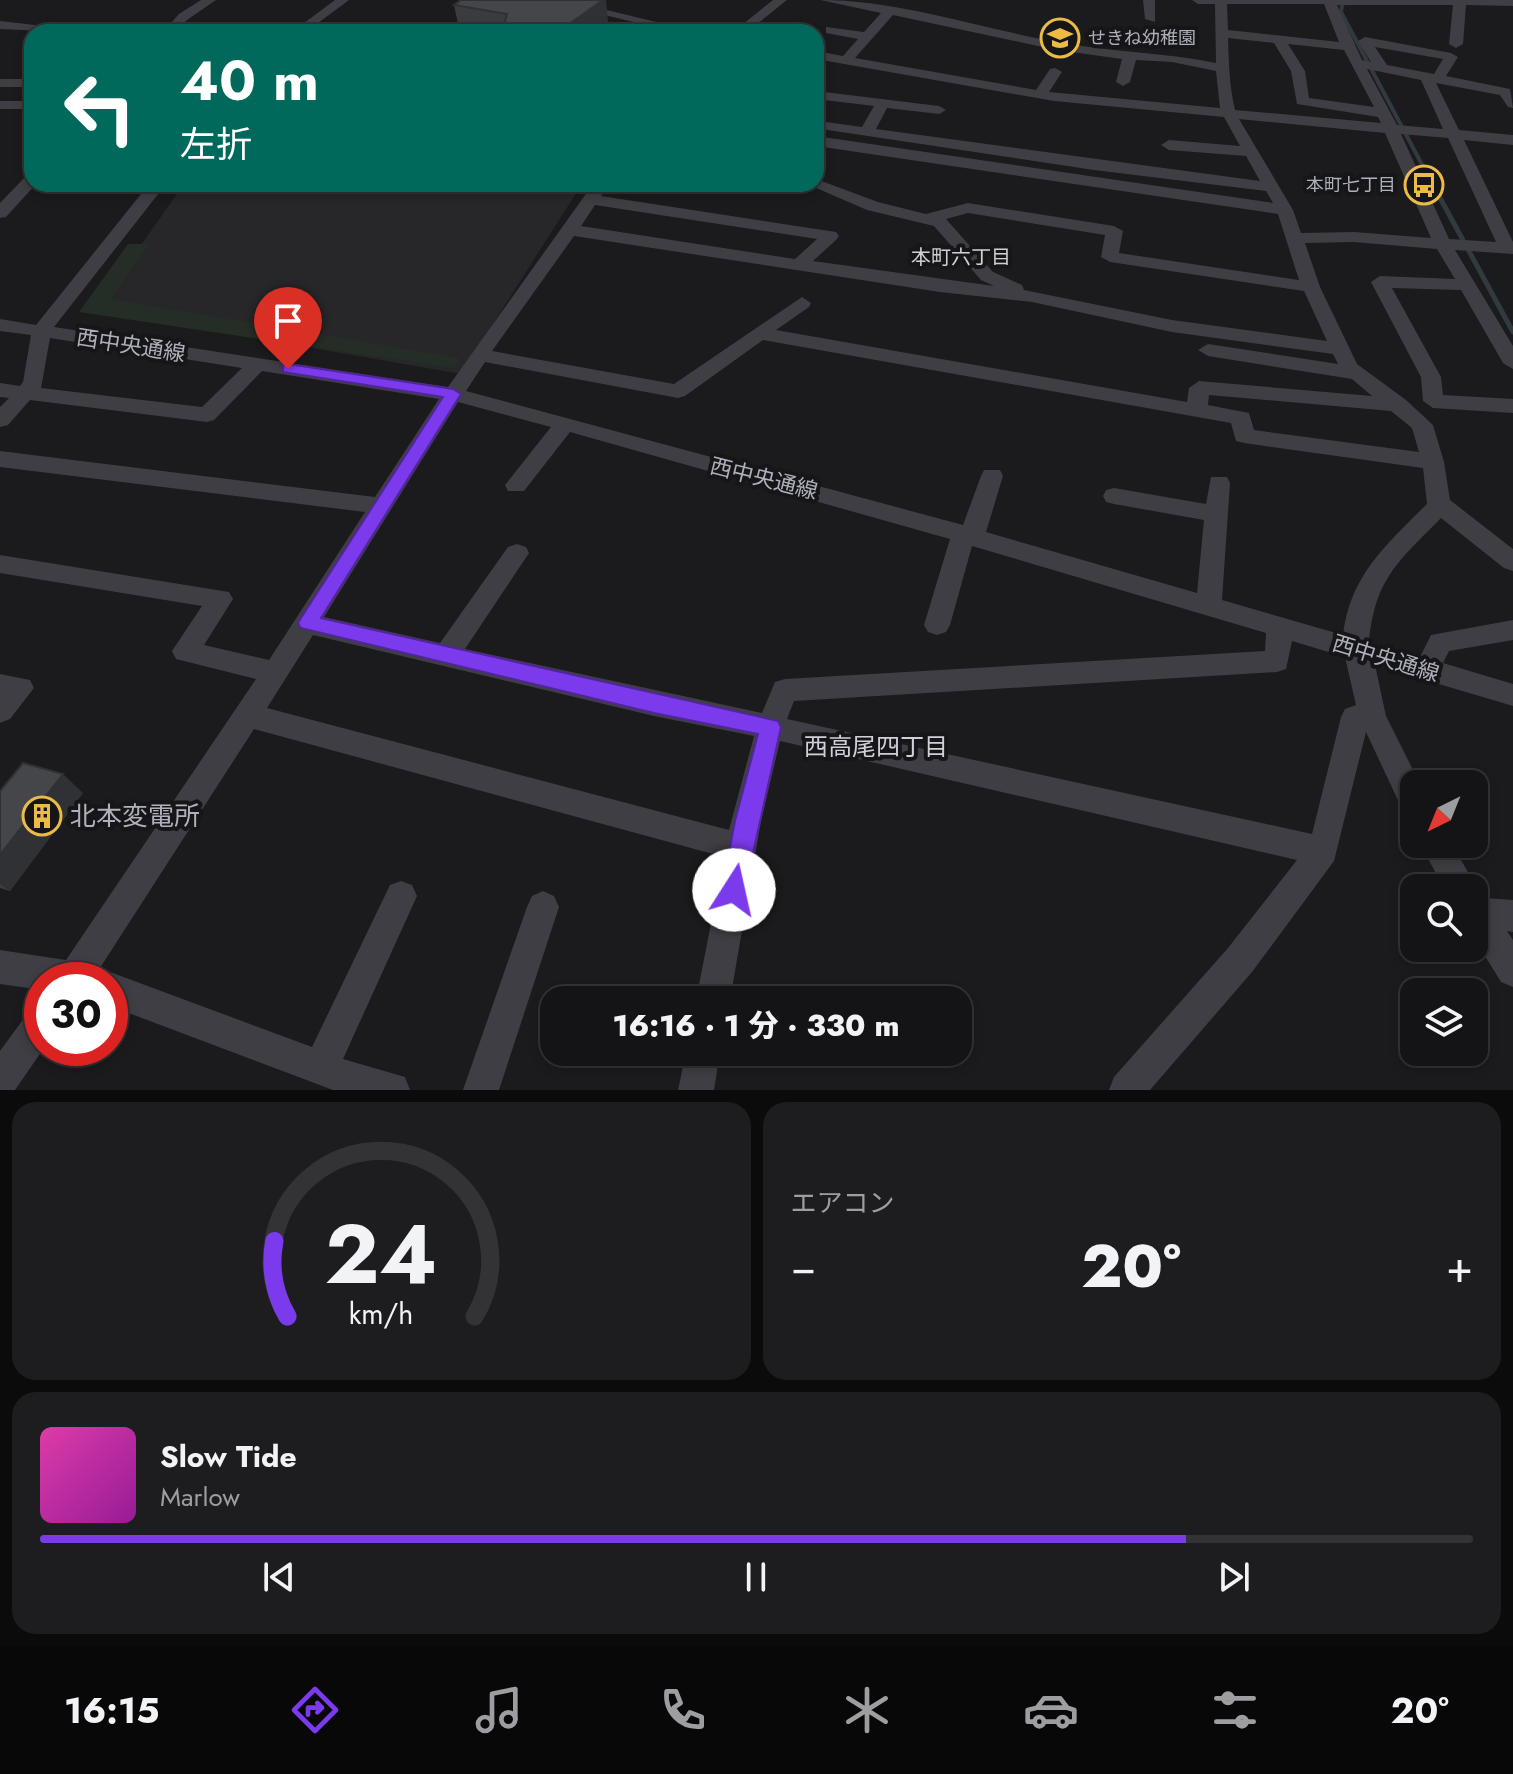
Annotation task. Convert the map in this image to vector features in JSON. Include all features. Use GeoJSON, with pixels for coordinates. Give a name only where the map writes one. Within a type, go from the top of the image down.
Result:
{"type":"FeatureCollection","features":[{"type":"Feature","properties":{"kind":"street"},"geometry":{"type":"LineString","coordinates":[[176,24],[210,0]]}},
{"type":"Feature","properties":{"kind":"street"},"geometry":{"type":"LineString","coordinates":[[309,24],[343,0]]}},
{"type":"Feature","properties":{"kind":"street"},"geometry":{"type":"LineString","coordinates":[[548,0],[657,24]]}},
{"type":"Feature","properties":{"kind":"street"},"geometry":{"type":"LineString","coordinates":[[749,24],[780,0]]}},
{"type":"Feature","properties":{"kind":"street"},"geometry":{"type":"LineString","coordinates":[[826,0],[1057,46],[1172,58],[1225,69]]}},
{"type":"Feature","properties":{"kind":"street"},"geometry":{"type":"LineString","coordinates":[[1149,0],[1151,19]]}},
{"type":"Feature","properties":{"kind":"street"},"geometry":{"type":"LineString","coordinates":[[1198,0],[1513,2]]}},
{"type":"Feature","properties":{"kind":"street"},"geometry":{"type":"LineString","coordinates":[[1226,1],[1222,33],[1223,88],[1229,114],[1285,210],[1311,287],[1349,367],[1422,425],[1433,462],[1439,504],[1513,562]]}},
{"type":"Feature","properties":{"kind":"street"},"geometry":{"type":"LineString","coordinates":[[1330,1],[1349,47],[1443,241],[1513,363]]}},
{"type":"Feature","properties":{"kind":"street"},"geometry":{"type":"LineString","coordinates":[[1456,44],[1460,2]]}},
{"type":"Feature","properties":{"kind":"street"},"geometry":{"type":"LineString","coordinates":[[846,60],[890,11]]}},
{"type":"Feature","properties":{"kind":"street"},"geometry":{"type":"LineString","coordinates":[[628,24],[635,19]]}},
{"type":"Feature","properties":{"kind":"street"},"geometry":{"type":"LineString","coordinates":[[0,25],[23,27]]}},
{"type":"Feature","properties":{"kind":"street"},"geometry":{"type":"LineString","coordinates":[[0,44],[23,27]]}},
{"type":"Feature","properties":{"kind":"street"},"geometry":{"type":"LineString","coordinates":[[831,30],[867,37]]}},
{"type":"Feature","properties":{"kind":"street"},"geometry":{"type":"LineString","coordinates":[[999,33],[989,44],[1008,47]]}},
{"type":"Feature","properties":{"kind":"street"},"geometry":{"type":"LineString","coordinates":[[1222,33],[1349,47]]}},
{"type":"Feature","properties":{"kind":"street"},"geometry":{"type":"LineString","coordinates":[[1278,38],[1298,71],[1302,101],[1453,134],[1513,140]]}},
{"type":"Feature","properties":{"kind":"street"},"geometry":{"type":"LineString","coordinates":[[1382,68],[1365,41],[1451,57],[1432,77]]}},
{"type":"Feature","properties":{"kind":"street"},"geometry":{"type":"LineString","coordinates":[[824,56],[912,67],[1040,94],[1229,114],[1386,121]]}},
{"type":"Feature","properties":{"kind":"street"},"geometry":{"type":"LineString","coordinates":[[1123,82],[1130,56]]}},
{"type":"Feature","properties":{"kind":"street"},"geometry":{"type":"LineString","coordinates":[[1357,63],[1505,92],[1513,104]]}},
{"type":"Feature","properties":{"kind":"street"},"geometry":{"type":"LineString","coordinates":[[1040,94],[1055,72]]}},
{"type":"Feature","properties":{"kind":"street"},"geometry":{"type":"LineString","coordinates":[[1432,77],[1453,134],[1510,249]]}},
{"type":"Feature","properties":{"kind":"street"},"geometry":{"type":"LineString","coordinates":[[0,83],[24,83]]}},
{"type":"Feature","properties":{"kind":"street"},"geometry":{"type":"LineString","coordinates":[[824,96],[939,110]]}},
{"type":"Feature","properties":{"kind":"street"},"geometry":{"type":"LineString","coordinates":[[867,131],[883,103]]}},
{"type":"Feature","properties":{"kind":"street"},"geometry":{"type":"LineString","coordinates":[[1,106],[24,105]]}},
{"type":"Feature","properties":{"kind":"street"},"geometry":{"type":"LineString","coordinates":[[824,126],[1271,187]]}},
{"type":"Feature","properties":{"kind":"street"},"geometry":{"type":"LineString","coordinates":[[824,142],[1285,210]]}},
{"type":"Feature","properties":{"kind":"street"},"geometry":{"type":"LineString","coordinates":[[1013,170],[1056,142]]}},
{"type":"Feature","properties":{"kind":"street"},"geometry":{"type":"LineString","coordinates":[[1169,145],[1251,152]]}},
{"type":"Feature","properties":{"kind":"street"},"geometry":{"type":"LineString","coordinates":[[824,187],[873,206],[940,222],[987,276],[1032,296]]}},
{"type":"Feature","properties":{"kind":"street"},"geometry":{"type":"LineString","coordinates":[[0,213],[24,188]]}},
{"type":"Feature","properties":{"kind":"street"},"geometry":{"type":"LineString","coordinates":[[0,420],[33,384],[41,331],[152,192]]}},
{"type":"Feature","properties":{"kind":"street"},"geometry":{"type":"LineString","coordinates":[[88,962],[453,394],[596,192],[830,236],[799,265]]}},
{"type":"Feature","properties":{"kind":"street"},"geometry":{"type":"LineString","coordinates":[[925,219],[968,208],[1114,231],[1110,257],[1311,287]]}},
{"type":"Feature","properties":{"kind":"street"},"geometry":{"type":"LineString","coordinates":[[571,230],[940,286],[1032,296],[1172,326],[1342,349]]}},
{"type":"Feature","properties":{"kind":"street"},"geometry":{"type":"LineString","coordinates":[[1296,238],[1443,241],[1510,249]]}},
{"type":"Feature","properties":{"kind":"street"},"geometry":{"type":"LineString","coordinates":[[1467,285],[1380,282],[1431,377],[1433,401],[1513,406]]}},
{"type":"Feature","properties":{"kind":"street"},"geometry":{"type":"LineString","coordinates":[[481,355],[678,391],[802,303]]}},
{"type":"Feature","properties":{"kind":"street","name":"西中央通線"},"geometry":{"type":"LineString","coordinates":[[0,325],[453,394],[822,493],[1513,695]]}},
{"type":"Feature","properties":{"kind":"street"},"geometry":{"type":"LineString","coordinates":[[759,333],[1241,418],[1244,436],[1433,462]]}},
{"type":"Feature","properties":{"kind":"street"},"geometry":{"type":"LineString","coordinates":[[1208,350],[1358,374]]}},
{"type":"Feature","properties":{"kind":"street"},"geometry":{"type":"LineString","coordinates":[[0,390],[207,415],[258,364]]}},
{"type":"Feature","properties":{"kind":"street"},"geometry":{"type":"LineString","coordinates":[[1197,410],[1199,388],[1399,405]]}},
{"type":"Feature","properties":{"kind":"street"},"geometry":{"type":"LineString","coordinates":[[516,485],[564,425]]}},
{"type":"Feature","properties":{"kind":"street"},"geometry":{"type":"LineString","coordinates":[[0,459],[382,506]]}},
{"type":"Feature","properties":{"kind":"street"},"geometry":{"type":"LineString","coordinates":[[937,625],[992,476]]}},
{"type":"Feature","properties":{"kind":"street"},"geometry":{"type":"LineString","coordinates":[[1209,604],[1219,483]]}},
{"type":"Feature","properties":{"kind":"street"},"geometry":{"type":"LineString","coordinates":[[1114,496],[1216,514]]}},
{"type":"Feature","properties":{"kind":"street"},"geometry":{"type":"LineString","coordinates":[[1400,774],[1372,716],[1364,671],[1355,649],[1359,610],[1382,563],[1439,504]]}},
{"type":"Feature","properties":{"kind":"street"},"geometry":{"type":"LineString","coordinates":[[446,655],[517,553]]}},
{"type":"Feature","properties":{"kind":"street"},"geometry":{"type":"LineString","coordinates":[[0,564],[220,599],[185,651],[275,672]]}},
{"type":"Feature","properties":{"kind":"street"},"geometry":{"type":"LineString","coordinates":[[307,623],[654,704],[770,727],[1323,851]]}},
{"type":"Feature","properties":{"kind":"street"},"geometry":{"type":"LineString","coordinates":[[716,986],[742,848],[770,727],[785,690],[1007,680],[1277,661],[1280,626]]}},
{"type":"Feature","properties":{"kind":"street"},"geometry":{"type":"LineString","coordinates":[[1427,670],[1440,642],[1513,630]]}},
{"type":"Feature","properties":{"kind":"street"},"geometry":{"type":"LineString","coordinates":[[0,685],[20,688],[0,711]]}},
{"type":"Feature","properties":{"kind":"street"},"geometry":{"type":"LineString","coordinates":[[247,715],[742,848]]}},
{"type":"Feature","properties":{"kind":"street"},"geometry":{"type":"LineString","coordinates":[[1127,1090],[1240,960],[1323,851],[1355,717],[1372,716]]}},
{"type":"Feature","properties":{"kind":"street"},"geometry":{"type":"LineString","coordinates":[[321,1068],[401,896]]}},
{"type":"Feature","properties":{"kind":"street"},"geometry":{"type":"LineString","coordinates":[[481,1090],[543,907]]}},
{"type":"Feature","properties":{"kind":"street"},"geometry":{"type":"LineString","coordinates":[[1488,908],[1513,916]]}},
{"type":"Feature","properties":{"kind":"street"},"geometry":{"type":"LineString","coordinates":[[1488,930],[1513,970]]}},
{"type":"Feature","properties":{"kind":"street"},"geometry":{"type":"LineString","coordinates":[[0,967],[24,971]]}},
{"type":"Feature","properties":{"kind":"street"},"geometry":{"type":"LineString","coordinates":[[128,996],[321,1068],[392,1090]]}},
{"type":"Feature","properties":{"kind":"street"},"geometry":{"type":"LineString","coordinates":[[0,1081],[24,1047]]}},
{"type":"Feature","properties":{"kind":"street"},"geometry":{"type":"LineString","coordinates":[[696,1090],[700,1066]]}},
{"type":"Feature","properties":{"kind":"shaded area"},"geometry":{"type":"Polygon","coordinates":[[[178,192],[577,192],[461,374],[95,310],[178,192]]]}},
{"type":"Feature","properties":{"kind":"shaded area"},"geometry":{"type":"Polygon","coordinates":[[[128,244],[149,244],[111,299],[460,358],[454,368],[79,312],[128,244]]]}},
{"type":"Feature","properties":{"kind":"building"},"geometry":{"type":"Polygon","coordinates":[[[461,0],[603,0],[569,24],[504,24],[507,14],[454,5],[461,0]]]}},
{"type":"Feature","properties":{"kind":"building"},"geometry":{"type":"Polygon","coordinates":[[[23,763],[63,774],[0,855],[0,791],[23,763]]]}},
{"type":"Feature","properties":{"kind":"waterway"},"geometry":{"type":"LineString","coordinates":[[1343,0],[1341,12],[1428,176]]}},
{"type":"Feature","properties":{"kind":"waterway"},"geometry":{"type":"LineString","coordinates":[[1427,174],[1513,332]]}},
{"type":"Feature","properties":{"kind":"place","name":"せきね幼稚園"},"geometry":{"type":"Point","coordinates":[1060,38]}},
{"type":"Feature","properties":{"kind":"place","name":"本町七丁目"},"geometry":{"type":"Point","coordinates":[1424,185]}},
{"type":"Feature","properties":{"kind":"place","name":"北本変電所"},"geometry":{"type":"Point","coordinates":[42,816]}},
{"type":"Feature","properties":{"kind":"district","name":"本町六丁目"},"geometry":{"type":"Point","coordinates":[961,257]}},
{"type":"Feature","properties":{"kind":"district","name":"西高尾四丁目"},"geometry":{"type":"Point","coordinates":[876,747]}},
{"type":"Feature","properties":{"kind":"route"},"geometry":{"type":"LineString","coordinates":[[288,369],[453,394],[307,623],[654,704],[770,727],[746,821],[734,890]]}}]}
